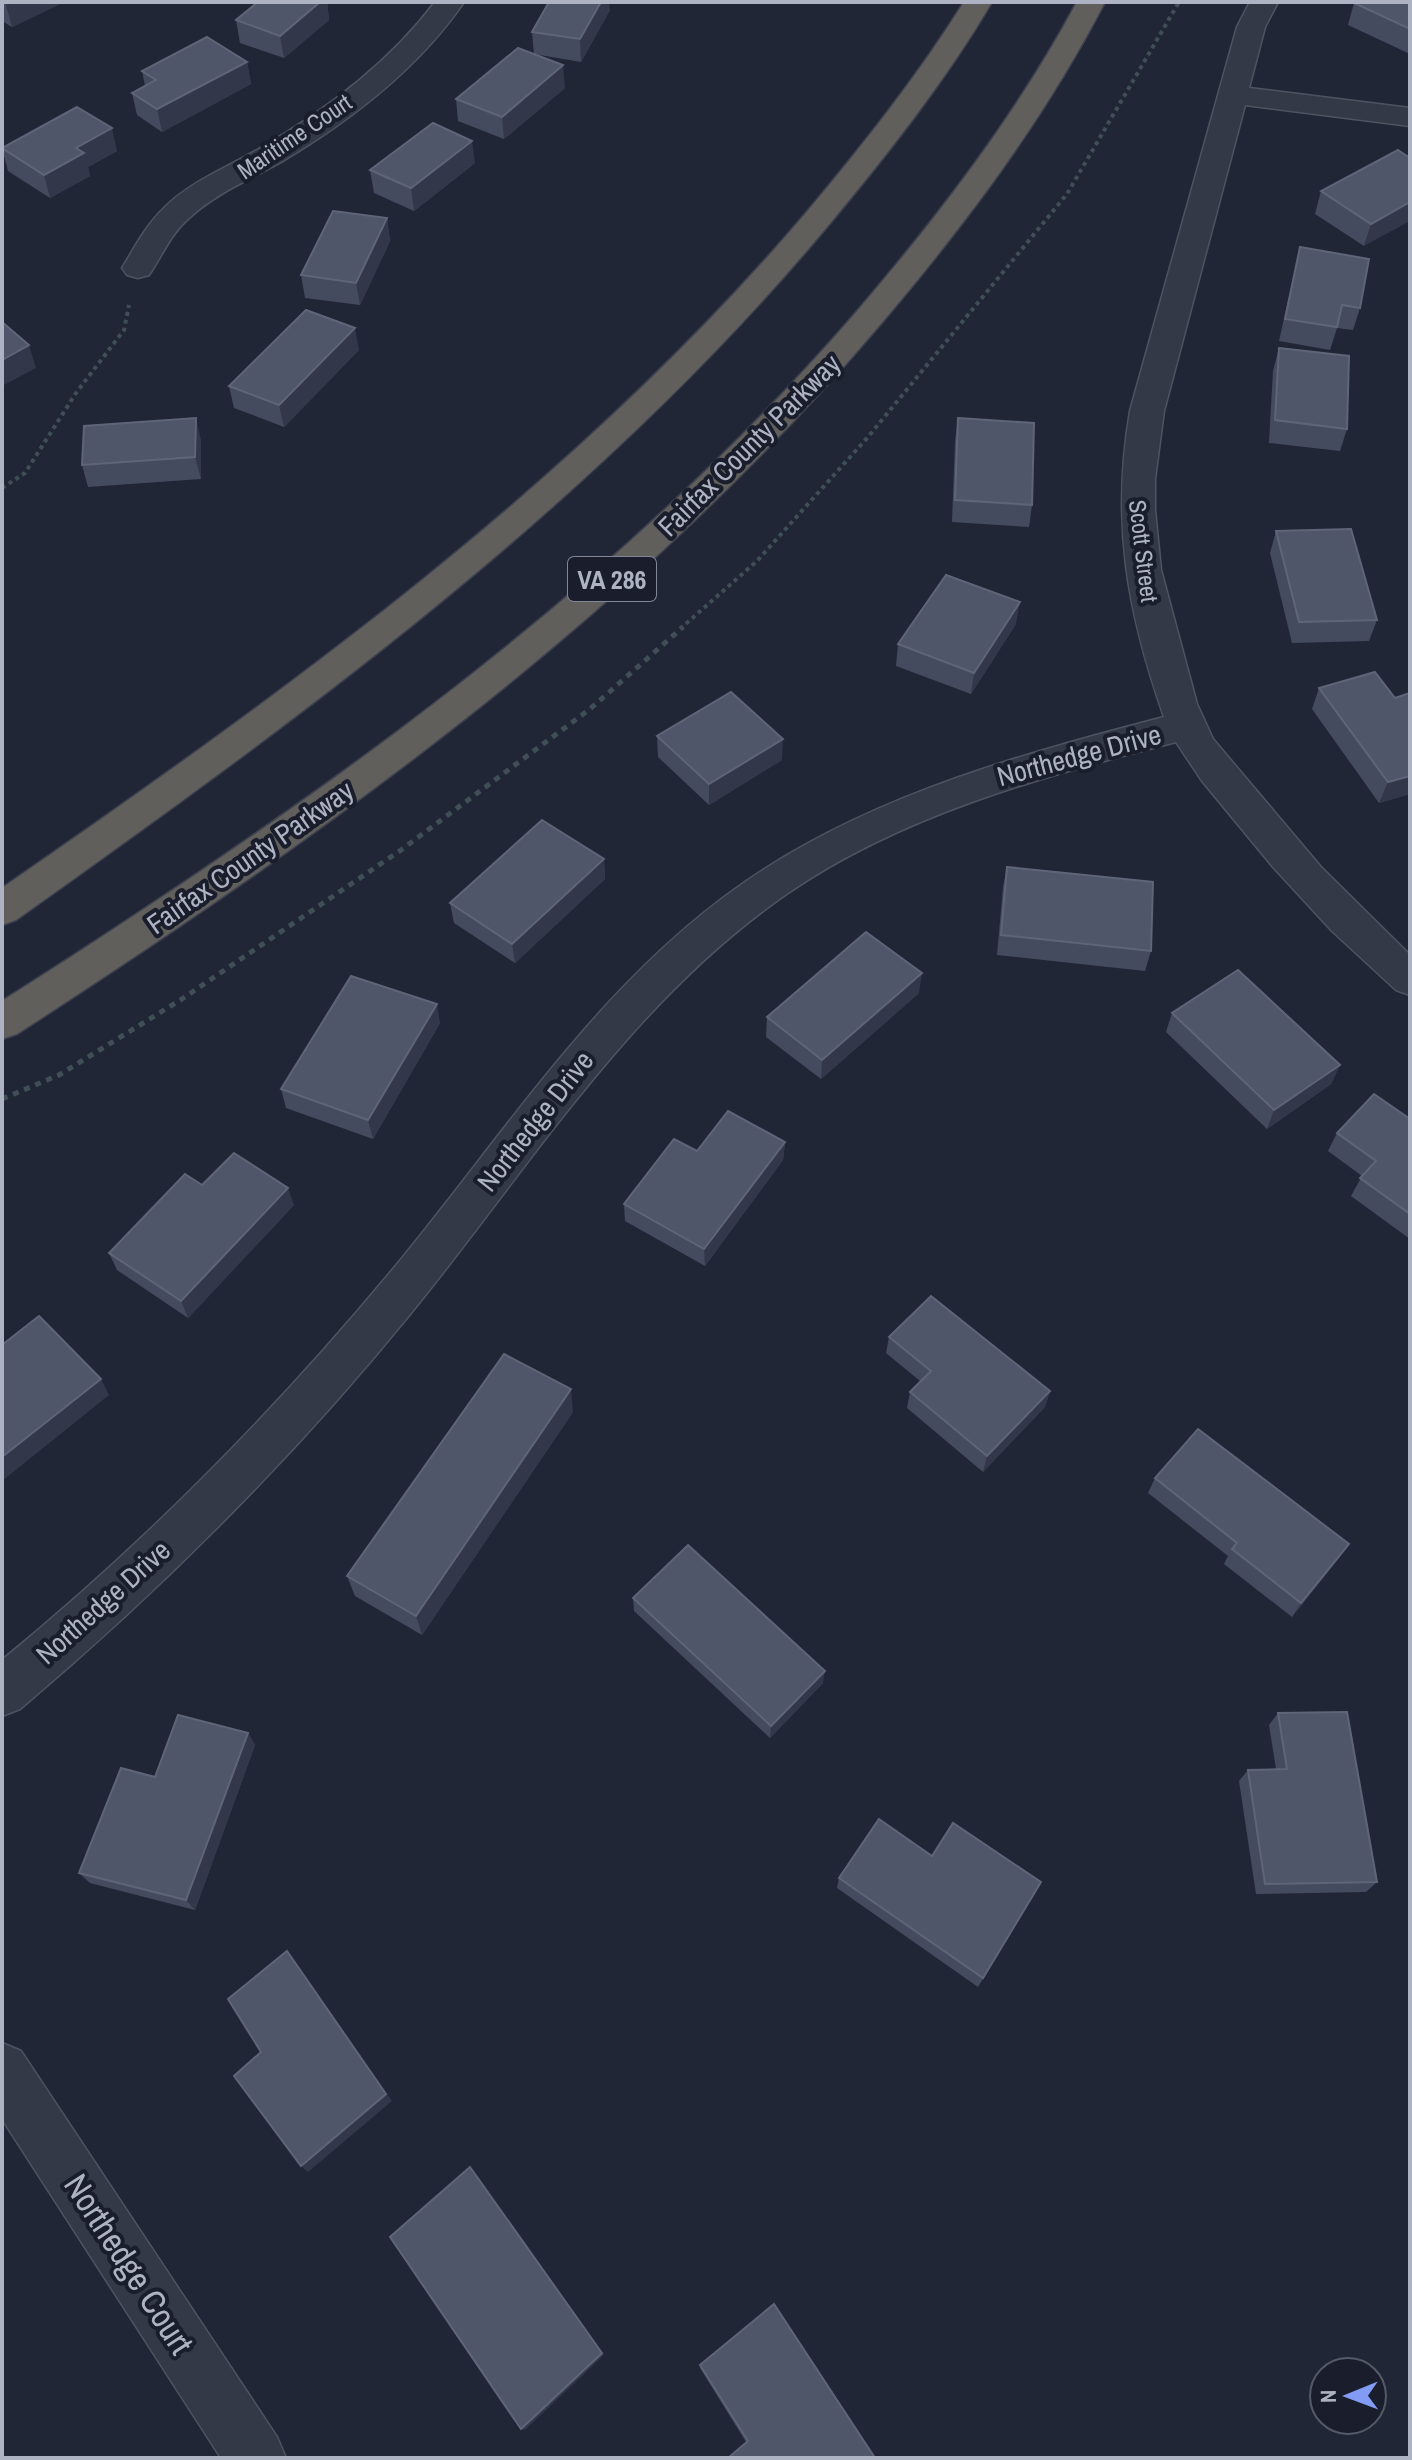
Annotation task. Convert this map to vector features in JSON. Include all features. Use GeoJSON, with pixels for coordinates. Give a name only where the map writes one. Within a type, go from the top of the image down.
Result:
{"type":"FeatureCollection","features":[{"type":"Feature","properties":{"kind":"highway"},"geometry":{"type":"LineString","coordinates":[[2,909],[307,691],[541,500],[627,421],[752,295],[827,210],[891,129],[978,2]]}},
{"type":"Feature","properties":{"kind":"highway","name":"Fairfax County Parkway"},"geometry":{"type":"LineString","coordinates":[[2,1022],[109,955],[288,834],[437,724],[562,624],[682,517],[776,423],[844,348],[940,232],[1045,84],[1091,2]]}},
{"type":"Feature","properties":{"kind":"street","name":"Maritime Court"},"geometry":{"type":"LineString","coordinates":[[138,268],[164,225],[183,209],[290,143],[344,105],[403,55],[450,2]]}},
{"type":"Feature","properties":{"kind":"street","name":"Scott Street"},"geometry":{"type":"LineString","coordinates":[[1264,2],[1251,27],[1147,411],[1137,461],[1135,514],[1142,574],[1186,725],[1215,771],[1295,867],[1377,951],[1410,979]]}},
{"type":"Feature","properties":{"kind":"street"},"geometry":{"type":"LineString","coordinates":[[1234,95],[1410,117]]}},
{"type":"Feature","properties":{"kind":"street","name":"Northedge Drive"},"geometry":{"type":"LineString","coordinates":[[2,1692],[85,1624],[260,1455],[328,1381],[449,1232],[611,1023],[687,948],[779,879],[886,821],[981,782],[1186,725]]}},
{"type":"Feature","properties":{"kind":"street","name":"Northedge Court"},"geometry":{"type":"LineString","coordinates":[[2,2070],[256,2458]]}},
{"type":"Feature","properties":{"kind":"path"},"geometry":{"type":"LineString","coordinates":[[2,488],[25,473],[76,393],[124,330],[138,268]]}},
{"type":"Feature","properties":{"kind":"building"},"geometry":{"type":"Polygon","coordinates":[[[258,2],[320,2],[280,36],[236,20],[258,2]]]}},
{"type":"Feature","properties":{"kind":"building"},"geometry":{"type":"Polygon","coordinates":[[[549,2],[601,2],[580,39],[532,32],[549,2]]]}},
{"type":"Feature","properties":{"kind":"building"},"geometry":{"type":"Polygon","coordinates":[[[1410,2],[1410,29],[1354,3],[1410,2]]]}},
{"type":"Feature","properties":{"kind":"building"},"geometry":{"type":"Polygon","coordinates":[[[207,37],[247,62],[157,109],[132,93],[156,80],[142,71],[207,37]]]}},
{"type":"Feature","properties":{"kind":"building"},"geometry":{"type":"Polygon","coordinates":[[[518,48],[563,65],[502,117],[456,99],[518,48]]]}},
{"type":"Feature","properties":{"kind":"building"},"geometry":{"type":"Polygon","coordinates":[[[77,107],[112,128],[76,148],[84,153],[44,175],[2,148],[77,107]]]}},
{"type":"Feature","properties":{"kind":"building"},"geometry":{"type":"Polygon","coordinates":[[[433,123],[472,141],[411,188],[370,170],[433,123]]]}},
{"type":"Feature","properties":{"kind":"building"},"geometry":{"type":"Polygon","coordinates":[[[1398,150],[1410,158],[1410,202],[1371,224],[1321,191],[1398,150]]]}},
{"type":"Feature","properties":{"kind":"building"},"geometry":{"type":"Polygon","coordinates":[[[333,211],[387,218],[356,283],[301,275],[333,211]]]}},
{"type":"Feature","properties":{"kind":"building"},"geometry":{"type":"Polygon","coordinates":[[[1300,247],[1369,259],[1360,308],[1342,305],[1337,327],[1285,319],[1300,247]]]}},
{"type":"Feature","properties":{"kind":"building"},"geometry":{"type":"Polygon","coordinates":[[[306,310],[355,328],[279,405],[229,386],[306,310]]]}},
{"type":"Feature","properties":{"kind":"building"},"geometry":{"type":"Polygon","coordinates":[[[2,322],[29,345],[2,360],[2,322]]]}},
{"type":"Feature","properties":{"kind":"building"},"geometry":{"type":"Polygon","coordinates":[[[1279,348],[1349,356],[1347,429],[1275,420],[1279,348]]]}},
{"type":"Feature","properties":{"kind":"building"},"geometry":{"type":"Polygon","coordinates":[[[196,418],[195,457],[82,465],[84,426],[196,418]]]}},
{"type":"Feature","properties":{"kind":"building"},"geometry":{"type":"Polygon","coordinates":[[[958,418],[1034,423],[1032,505],[955,500],[958,418]]]}},
{"type":"Feature","properties":{"kind":"building"},"geometry":{"type":"Polygon","coordinates":[[[1351,529],[1377,620],[1299,622],[1276,531],[1351,529]]]}},
{"type":"Feature","properties":{"kind":"building"},"geometry":{"type":"Polygon","coordinates":[[[946,575],[1020,602],[974,673],[898,644],[946,575]]]}},
{"type":"Feature","properties":{"kind":"building"},"geometry":{"type":"Polygon","coordinates":[[[1375,672],[1395,698],[1410,693],[1410,776],[1388,782],[1319,688],[1375,672]]]}},
{"type":"Feature","properties":{"kind":"building"},"geometry":{"type":"Polygon","coordinates":[[[731,692],[783,739],[709,784],[657,736],[731,692]]]}},
{"type":"Feature","properties":{"kind":"building"},"geometry":{"type":"Polygon","coordinates":[[[542,820],[604,859],[512,944],[450,903],[542,820]]]}},
{"type":"Feature","properties":{"kind":"building"},"geometry":{"type":"Polygon","coordinates":[[[1007,867],[1153,882],[1151,951],[1001,935],[1007,867]]]}},
{"type":"Feature","properties":{"kind":"building"},"geometry":{"type":"Polygon","coordinates":[[[866,932],[922,973],[822,1060],[767,1017],[866,932]]]}},
{"type":"Feature","properties":{"kind":"building"},"geometry":{"type":"Polygon","coordinates":[[[1238,970],[1340,1065],[1274,1110],[1172,1013],[1238,970]]]}},
{"type":"Feature","properties":{"kind":"building"},"geometry":{"type":"Polygon","coordinates":[[[351,976],[437,1004],[368,1120],[281,1089],[351,976]]]}},
{"type":"Feature","properties":{"kind":"building"},"geometry":{"type":"Polygon","coordinates":[[[1374,1094],[1410,1119],[1410,1214],[1360,1178],[1376,1161],[1337,1133],[1374,1094]]]}},
{"type":"Feature","properties":{"kind":"building"},"geometry":{"type":"Polygon","coordinates":[[[728,1111],[785,1142],[704,1249],[624,1204],[674,1139],[697,1151],[728,1111]]]}},
{"type":"Feature","properties":{"kind":"building"},"geometry":{"type":"Polygon","coordinates":[[[234,1153],[288,1188],[181,1301],[109,1253],[185,1174],[202,1185],[234,1153]]]}},
{"type":"Feature","properties":{"kind":"building"},"geometry":{"type":"Polygon","coordinates":[[[931,1296],[1050,1391],[987,1456],[910,1392],[931,1371],[889,1337],[931,1296]]]}},
{"type":"Feature","properties":{"kind":"building"},"geometry":{"type":"Polygon","coordinates":[[[39,1316],[101,1379],[2,1457],[2,1345],[39,1316]]]}},
{"type":"Feature","properties":{"kind":"building"},"geometry":{"type":"Polygon","coordinates":[[[504,1354],[571,1389],[416,1616],[347,1576],[504,1354]]]}},
{"type":"Feature","properties":{"kind":"building"},"geometry":{"type":"Polygon","coordinates":[[[1198,1429],[1349,1544],[1301,1603],[1232,1549],[1237,1543],[1155,1478],[1198,1429]]]}},
{"type":"Feature","properties":{"kind":"building"},"geometry":{"type":"Polygon","coordinates":[[[688,1545],[825,1671],[771,1726],[633,1598],[688,1545]]]}},
{"type":"Feature","properties":{"kind":"building"},"geometry":{"type":"Polygon","coordinates":[[[1347,1712],[1377,1882],[1265,1884],[1248,1770],[1287,1769],[1278,1713],[1347,1712]]]}},
{"type":"Feature","properties":{"kind":"building"},"geometry":{"type":"Polygon","coordinates":[[[178,1715],[248,1733],[186,1900],[79,1873],[121,1768],[155,1777],[178,1715]]]}},
{"type":"Feature","properties":{"kind":"building"},"geometry":{"type":"Polygon","coordinates":[[[879,1819],[932,1856],[953,1823],[1041,1882],[983,1978],[839,1878],[879,1819]]]}},
{"type":"Feature","properties":{"kind":"building"},"geometry":{"type":"Polygon","coordinates":[[[287,1951],[386,2094],[301,2166],[234,2076],[261,2052],[228,1999],[287,1951]]]}},
{"type":"Feature","properties":{"kind":"building"},"geometry":{"type":"Polygon","coordinates":[[[470,2167],[602,2353],[521,2429],[390,2237],[470,2167]]]}},
{"type":"Feature","properties":{"kind":"building"},"geometry":{"type":"Polygon","coordinates":[[[774,2304],[875,2458],[728,2458],[748,2441],[700,2365],[774,2304]]]}}]}
